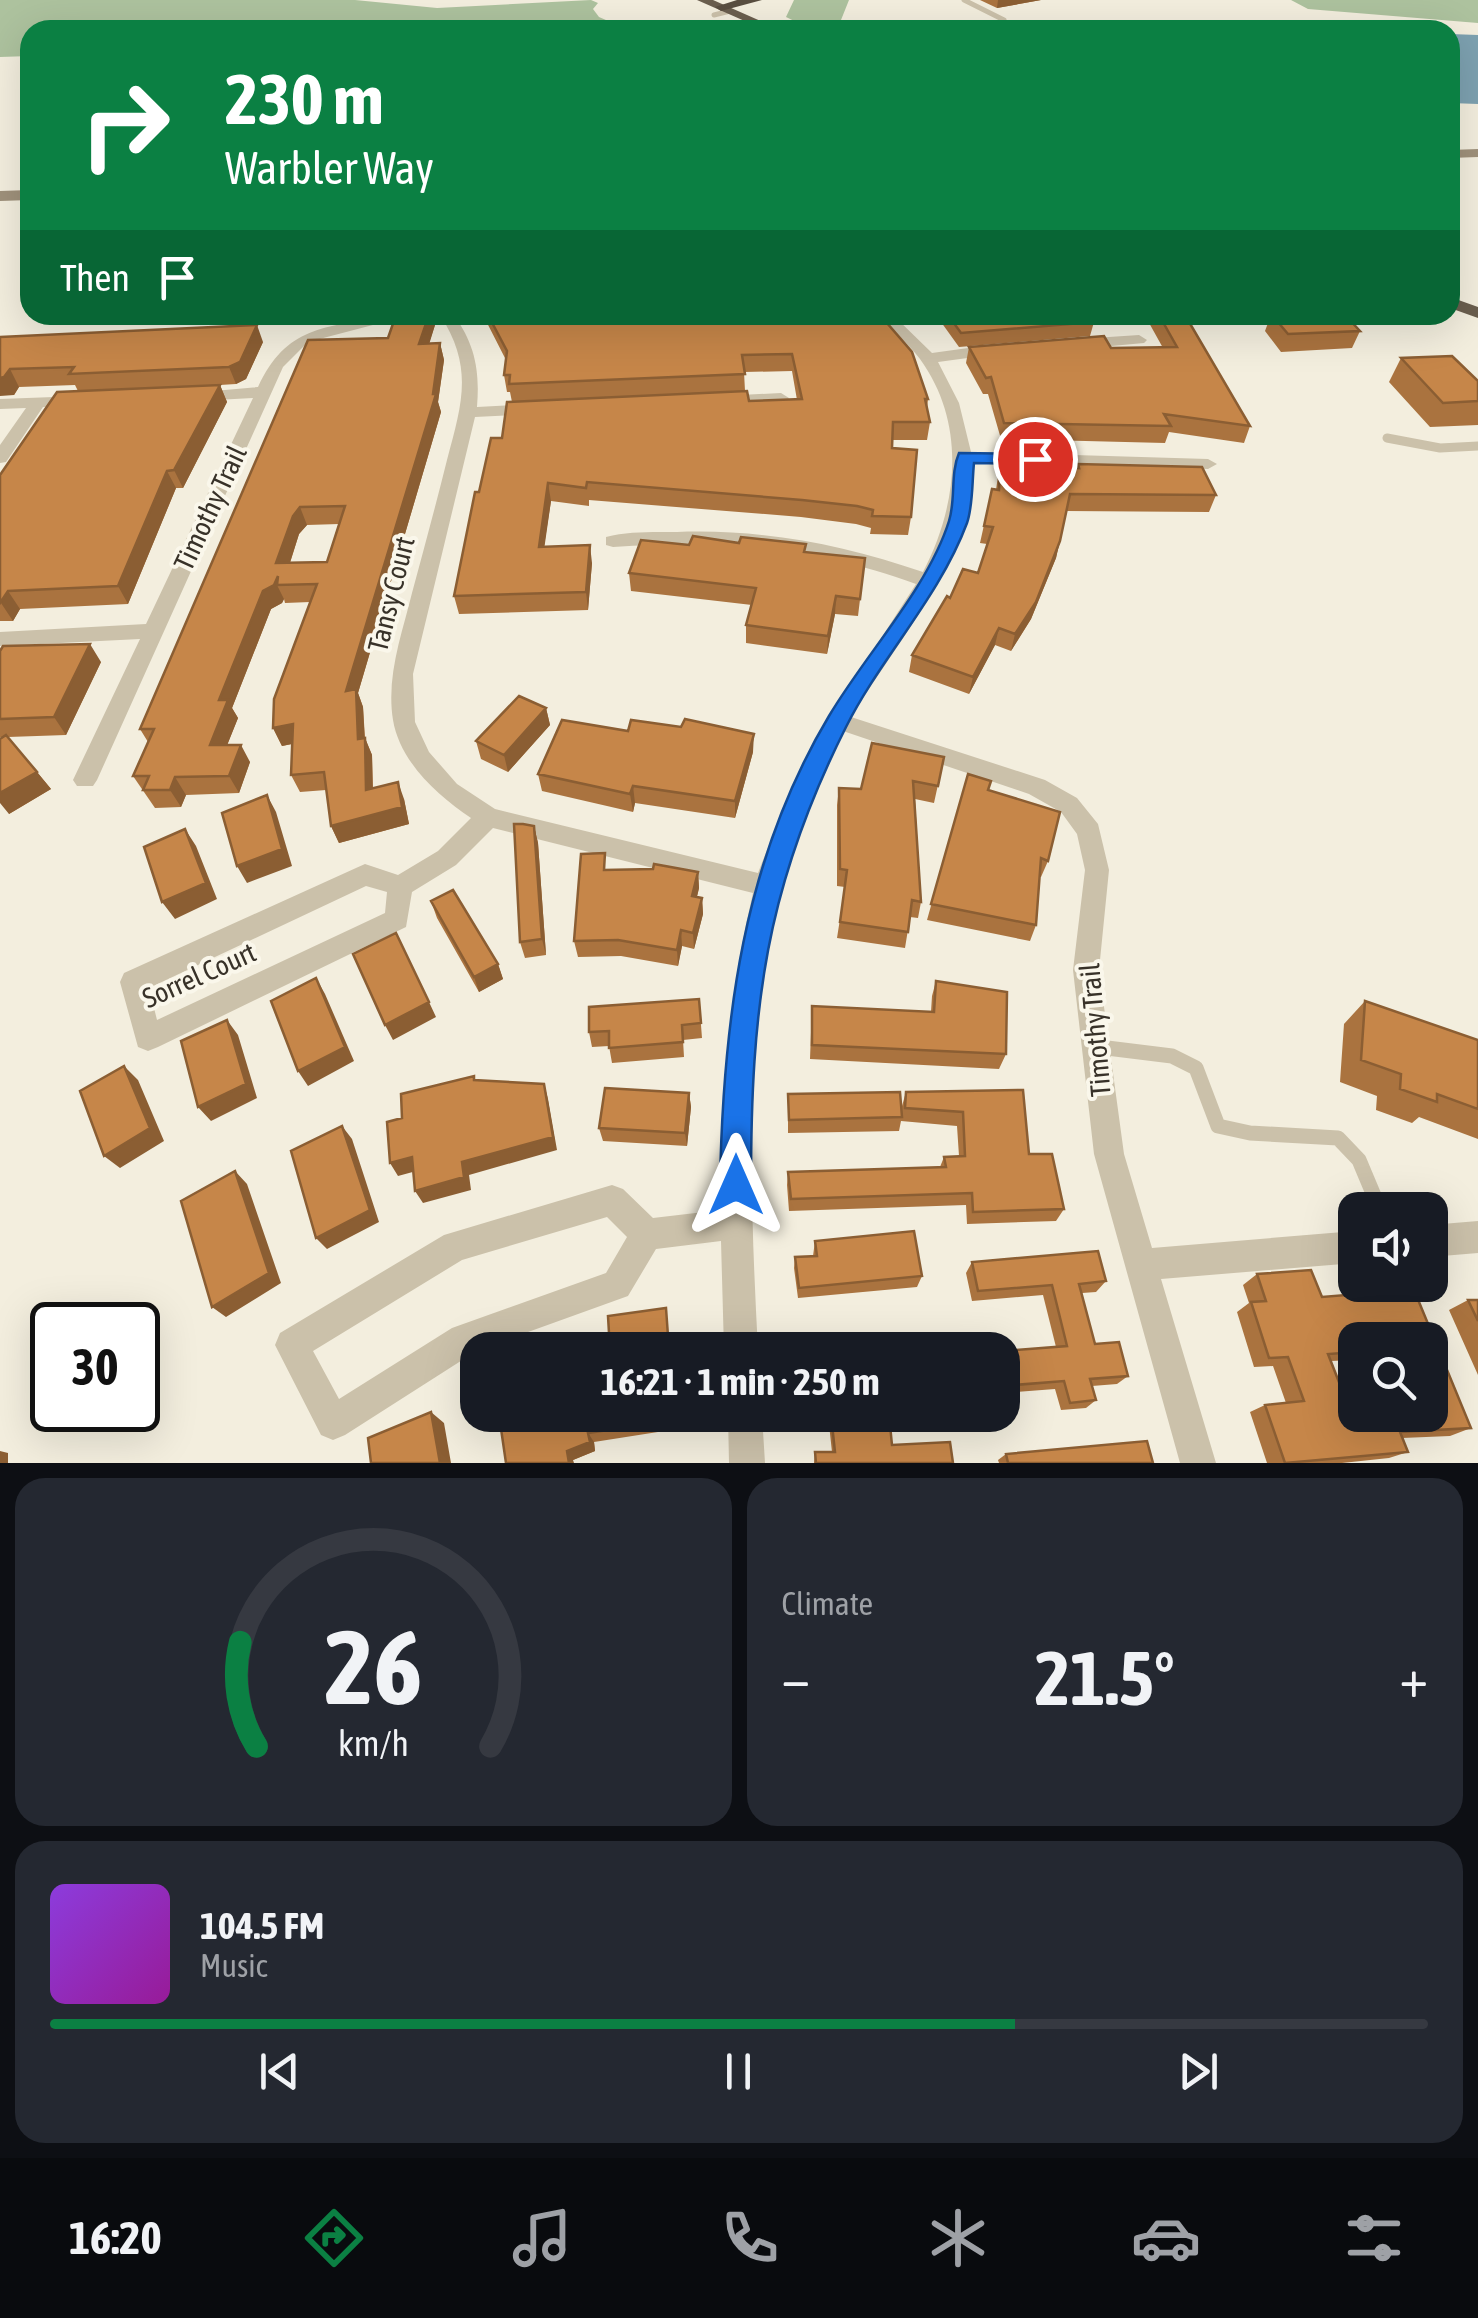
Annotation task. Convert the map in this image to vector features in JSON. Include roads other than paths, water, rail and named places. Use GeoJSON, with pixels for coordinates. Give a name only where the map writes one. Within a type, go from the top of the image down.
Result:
{"type":"FeatureCollection","features":[{"type":"Feature","properties":{"kind":"highway"},"geometry":{"type":"LineString","coordinates":[[704,0],[747,20]]}},
{"type":"Feature","properties":{"kind":"highway"},"geometry":{"type":"LineString","coordinates":[[722,11],[756,0]]}},
{"type":"Feature","properties":{"kind":"street","name":"Timothy Trail"},"geometry":{"type":"LineString","coordinates":[[84,780],[286,350],[303,339],[362,325]]}},
{"type":"Feature","properties":{"kind":"street","name":"Tansy Court"},"geometry":{"type":"LineString","coordinates":[[454,325],[469,346],[468,412],[402,674],[404,722],[420,758],[449,791],[488,817],[767,886]]}},
{"type":"Feature","properties":{"kind":"street"},"geometry":{"type":"LineString","coordinates":[[740,1332],[735,1224],[736,1070],[752,953],[767,886],[837,721],[928,580],[959,520],[966,457],[960,430],[932,358],[895,325]]}},
{"type":"Feature","properties":{"kind":"street"},"geometry":{"type":"LineString","coordinates":[[1068,344],[1140,340]]}},
{"type":"Feature","properties":{"kind":"street"},"geometry":{"type":"LineString","coordinates":[[932,358],[1014,348]]}},
{"type":"Feature","properties":{"kind":"street"},"geometry":{"type":"LineString","coordinates":[[176,396],[264,392]]}},
{"type":"Feature","properties":{"kind":"street"},"geometry":{"type":"LineString","coordinates":[[702,402],[780,398]]}},
{"type":"Feature","properties":{"kind":"street"},"geometry":{"type":"LineString","coordinates":[[0,404],[105,400]]}},
{"type":"Feature","properties":{"kind":"street"},"geometry":{"type":"LineString","coordinates":[[0,458],[38,402]]}},
{"type":"Feature","properties":{"kind":"street"},"geometry":{"type":"LineString","coordinates":[[468,412],[546,408]]}},
{"type":"Feature","properties":{"kind":"street"},"geometry":{"type":"LineString","coordinates":[[966,457],[1208,464]]}},
{"type":"Feature","properties":{"kind":"street"},"geometry":{"type":"LineString","coordinates":[[613,541],[709,534],[762,536],[862,556],[928,580]]}},
{"type":"Feature","properties":{"kind":"street"},"geometry":{"type":"LineString","coordinates":[[0,639],[154,631]]}},
{"type":"Feature","properties":{"kind":"street","name":"Timothy Trail"},"geometry":{"type":"LineString","coordinates":[[837,721],[1037,788],[1069,806],[1089,831],[1097,870],[1086,970],[1108,1154],[1198,1463]]}},
{"type":"Feature","properties":{"kind":"street"},"geometry":{"type":"LineString","coordinates":[[400,886],[446,858],[488,817]]}},
{"type":"Feature","properties":{"kind":"street","name":"Sorrel Court"},"geometry":{"type":"LineString","coordinates":[[365,875],[400,886],[396,919],[148,1038],[134,982],[365,875]]}},
{"type":"Feature","properties":{"kind":"street"},"geometry":{"type":"LineString","coordinates":[[612,1200],[647,1234],[617,1285],[464,1340],[333,1423],[292,1345],[455,1246],[612,1200]]}},
{"type":"Feature","properties":{"kind":"street"},"geometry":{"type":"LineString","coordinates":[[647,1234],[735,1224]]}},
{"type":"Feature","properties":{"kind":"street"},"geometry":{"type":"LineString","coordinates":[[1448,1240],[1478,1238]]}},
{"type":"Feature","properties":{"kind":"street"},"geometry":{"type":"LineString","coordinates":[[1142,1265],[1338,1249]]}},
{"type":"Feature","properties":{"kind":"street"},"geometry":{"type":"LineString","coordinates":[[745,1432],[747,1463]]}},
{"type":"Feature","properties":{"kind":"lane"},"geometry":{"type":"LineString","coordinates":[[964,0],[1004,20]]}},
{"type":"Feature","properties":{"kind":"lane"},"geometry":{"type":"LineString","coordinates":[[1387,438],[1440,448],[1478,446]]}},
{"type":"Feature","properties":{"kind":"lane"},"geometry":{"type":"LineString","coordinates":[[1094,1047],[1172,1056],[1196,1068],[1218,1126],[1236,1135],[1323,1134],[1346,1142],[1360,1162],[1372,1192]]}},
{"type":"Feature","properties":{"kind":"water"},"geometry":{"type":"Polygon","coordinates":[[[1460,34],[1478,35],[1478,104],[1460,103],[1460,34]]]}}]}
